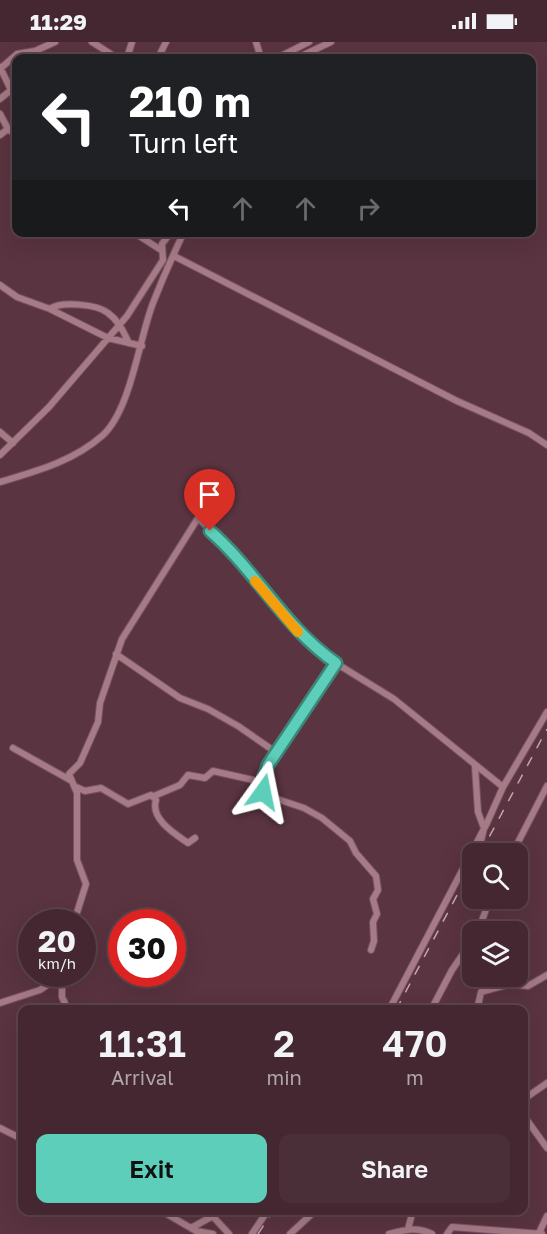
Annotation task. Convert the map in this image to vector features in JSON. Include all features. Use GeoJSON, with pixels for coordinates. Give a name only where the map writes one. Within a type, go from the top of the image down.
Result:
{"type":"FeatureCollection","features":[{"type":"Feature","properties":{"kind":"street"},"geometry":{"type":"LineString","coordinates":[[17,54],[35,51],[54,42]]}},
{"type":"Feature","properties":{"kind":"street"},"geometry":{"type":"LineString","coordinates":[[92,42],[111,54]]}},
{"type":"Feature","properties":{"kind":"street"},"geometry":{"type":"LineString","coordinates":[[285,54],[309,42]]}},
{"type":"Feature","properties":{"kind":"street"},"geometry":{"type":"LineString","coordinates":[[306,54],[331,42]]}},
{"type":"Feature","properties":{"kind":"street"},"geometry":{"type":"LineString","coordinates":[[0,99],[11,90],[1,68]]}},
{"type":"Feature","properties":{"kind":"street"},"geometry":{"type":"LineString","coordinates":[[0,114],[12,132]]}},
{"type":"Feature","properties":{"kind":"street"},"geometry":{"type":"LineString","coordinates":[[0,135],[8,129]]}},
{"type":"Feature","properties":{"kind":"street"},"geometry":{"type":"LineString","coordinates":[[141,237],[161,250]]}},
{"type":"Feature","properties":{"kind":"street"},"geometry":{"type":"LineString","coordinates":[[0,455],[49,407],[120,324],[158,270],[163,260],[162,244],[167,237]]}},
{"type":"Feature","properties":{"kind":"street"},"geometry":{"type":"LineString","coordinates":[[0,482],[64,461],[104,434],[116,416],[141,346],[152,305],[182,237]]}},
{"type":"Feature","properties":{"kind":"street"},"geometry":{"type":"LineString","coordinates":[[174,256],[457,400],[524,431],[547,446]]}},
{"type":"Feature","properties":{"kind":"street"},"geometry":{"type":"LineString","coordinates":[[0,285],[17,297],[50,309],[108,338],[141,346]]}},
{"type":"Feature","properties":{"kind":"street"},"geometry":{"type":"LineString","coordinates":[[50,309],[62,303],[106,310],[120,324],[129,343]]}},
{"type":"Feature","properties":{"kind":"street"},"geometry":{"type":"LineString","coordinates":[[0,432],[13,443]]}},
{"type":"Feature","properties":{"kind":"street"},"geometry":{"type":"LineString","coordinates":[[78,909],[86,884],[77,860],[79,815],[74,784],[69,774],[80,762],[98,722],[100,703],[116,654],[138,612],[198,518],[232,552],[290,624],[308,642],[336,663],[394,699],[475,767],[503,787]]}},
{"type":"Feature","properties":{"kind":"street"},"geometry":{"type":"LineString","coordinates":[[116,654],[180,698],[208,709],[238,726],[277,753]]}},
{"type":"Feature","properties":{"kind":"street"},"geometry":{"type":"LineString","coordinates":[[336,663],[268,765],[262,782],[263,792],[268,796],[304,808],[350,841],[356,853],[376,876],[378,891],[374,901],[377,914],[373,922],[374,941],[371,950]]}},
{"type":"Feature","properties":{"kind":"street"},"geometry":{"type":"LineString","coordinates":[[476,843],[503,787],[547,711]]}},
{"type":"Feature","properties":{"kind":"street"},"geometry":{"type":"LineString","coordinates":[[13,748],[85,791],[101,788],[128,804],[180,785],[188,775],[205,778],[213,771],[262,782]]}},
{"type":"Feature","properties":{"kind":"street"},"geometry":{"type":"LineString","coordinates":[[475,767],[478,812],[484,828],[481,843]]}},
{"type":"Feature","properties":{"kind":"street"},"geometry":{"type":"LineString","coordinates":[[518,843],[547,786]]}},
{"type":"Feature","properties":{"kind":"street"},"geometry":{"type":"LineString","coordinates":[[154,796],[158,816],[172,833],[188,843],[195,838]]}},
{"type":"Feature","properties":{"kind":"street"},"geometry":{"type":"LineString","coordinates":[[392,1005],[462,869]]}},
{"type":"Feature","properties":{"kind":"street"},"geometry":{"type":"LineString","coordinates":[[434,1005],[462,956]]}},
{"type":"Feature","properties":{"kind":"street"},"geometry":{"type":"LineString","coordinates":[[478,1005],[481,992],[510,984],[528,986],[547,975]]}},
{"type":"Feature","properties":{"kind":"street"},"geometry":{"type":"LineString","coordinates":[[0,1003],[44,987]]}},
{"type":"Feature","properties":{"kind":"street"},"geometry":{"type":"LineString","coordinates":[[62,987],[62,997],[66,1005]]}},
{"type":"Feature","properties":{"kind":"street"},"geometry":{"type":"LineString","coordinates":[[528,1096],[547,1083]]}},
{"type":"Feature","properties":{"kind":"street"},"geometry":{"type":"LineString","coordinates":[[528,1122],[547,1148]]}},
{"type":"Feature","properties":{"kind":"street"},"geometry":{"type":"LineString","coordinates":[[0,1128],[18,1137]]}},
{"type":"Feature","properties":{"kind":"street"},"geometry":{"type":"LineString","coordinates":[[169,1215],[191,1228],[213,1234]]}},
{"type":"Feature","properties":{"kind":"street"},"geometry":{"type":"LineString","coordinates":[[252,1234],[265,1215]]}},
{"type":"Feature","properties":{"kind":"street"},"geometry":{"type":"LineString","coordinates":[[290,1234],[311,1215]]}},
{"type":"Feature","properties":{"kind":"street"},"geometry":{"type":"LineString","coordinates":[[408,1229],[412,1215]]}},
{"type":"Feature","properties":{"kind":"street"},"geometry":{"type":"LineString","coordinates":[[447,1234],[452,1227],[541,1234],[547,1216]]}},
{"type":"Feature","properties":{"kind":"street"},"geometry":{"type":"LineString","coordinates":[[191,1228],[211,1217],[229,1234]]}},
{"type":"Feature","properties":{"kind":"street"},"geometry":{"type":"LineString","coordinates":[[389,1234],[408,1229],[423,1229],[432,1234]]}},
{"type":"Feature","properties":{"kind":"railway"},"geometry":{"type":"LineString","coordinates":[[486,843],[547,729]]}},
{"type":"Feature","properties":{"kind":"railway"},"geometry":{"type":"LineString","coordinates":[[399,1005],[462,886]]}},
{"type":"Feature","properties":{"kind":"railway"},"geometry":{"type":"LineString","coordinates":[[258,1234],[271,1215]]}},
{"type":"Feature","properties":{"kind":"slow traffic"},"geometry":{"type":"LineString","coordinates":[[255,581],[298,632]]}},
{"type":"Feature","properties":{"kind":"route"},"geometry":{"type":"LineString","coordinates":[[210,531],[232,552],[290,624],[308,642],[336,663],[268,765],[261,785],[263,792]]}}]}
